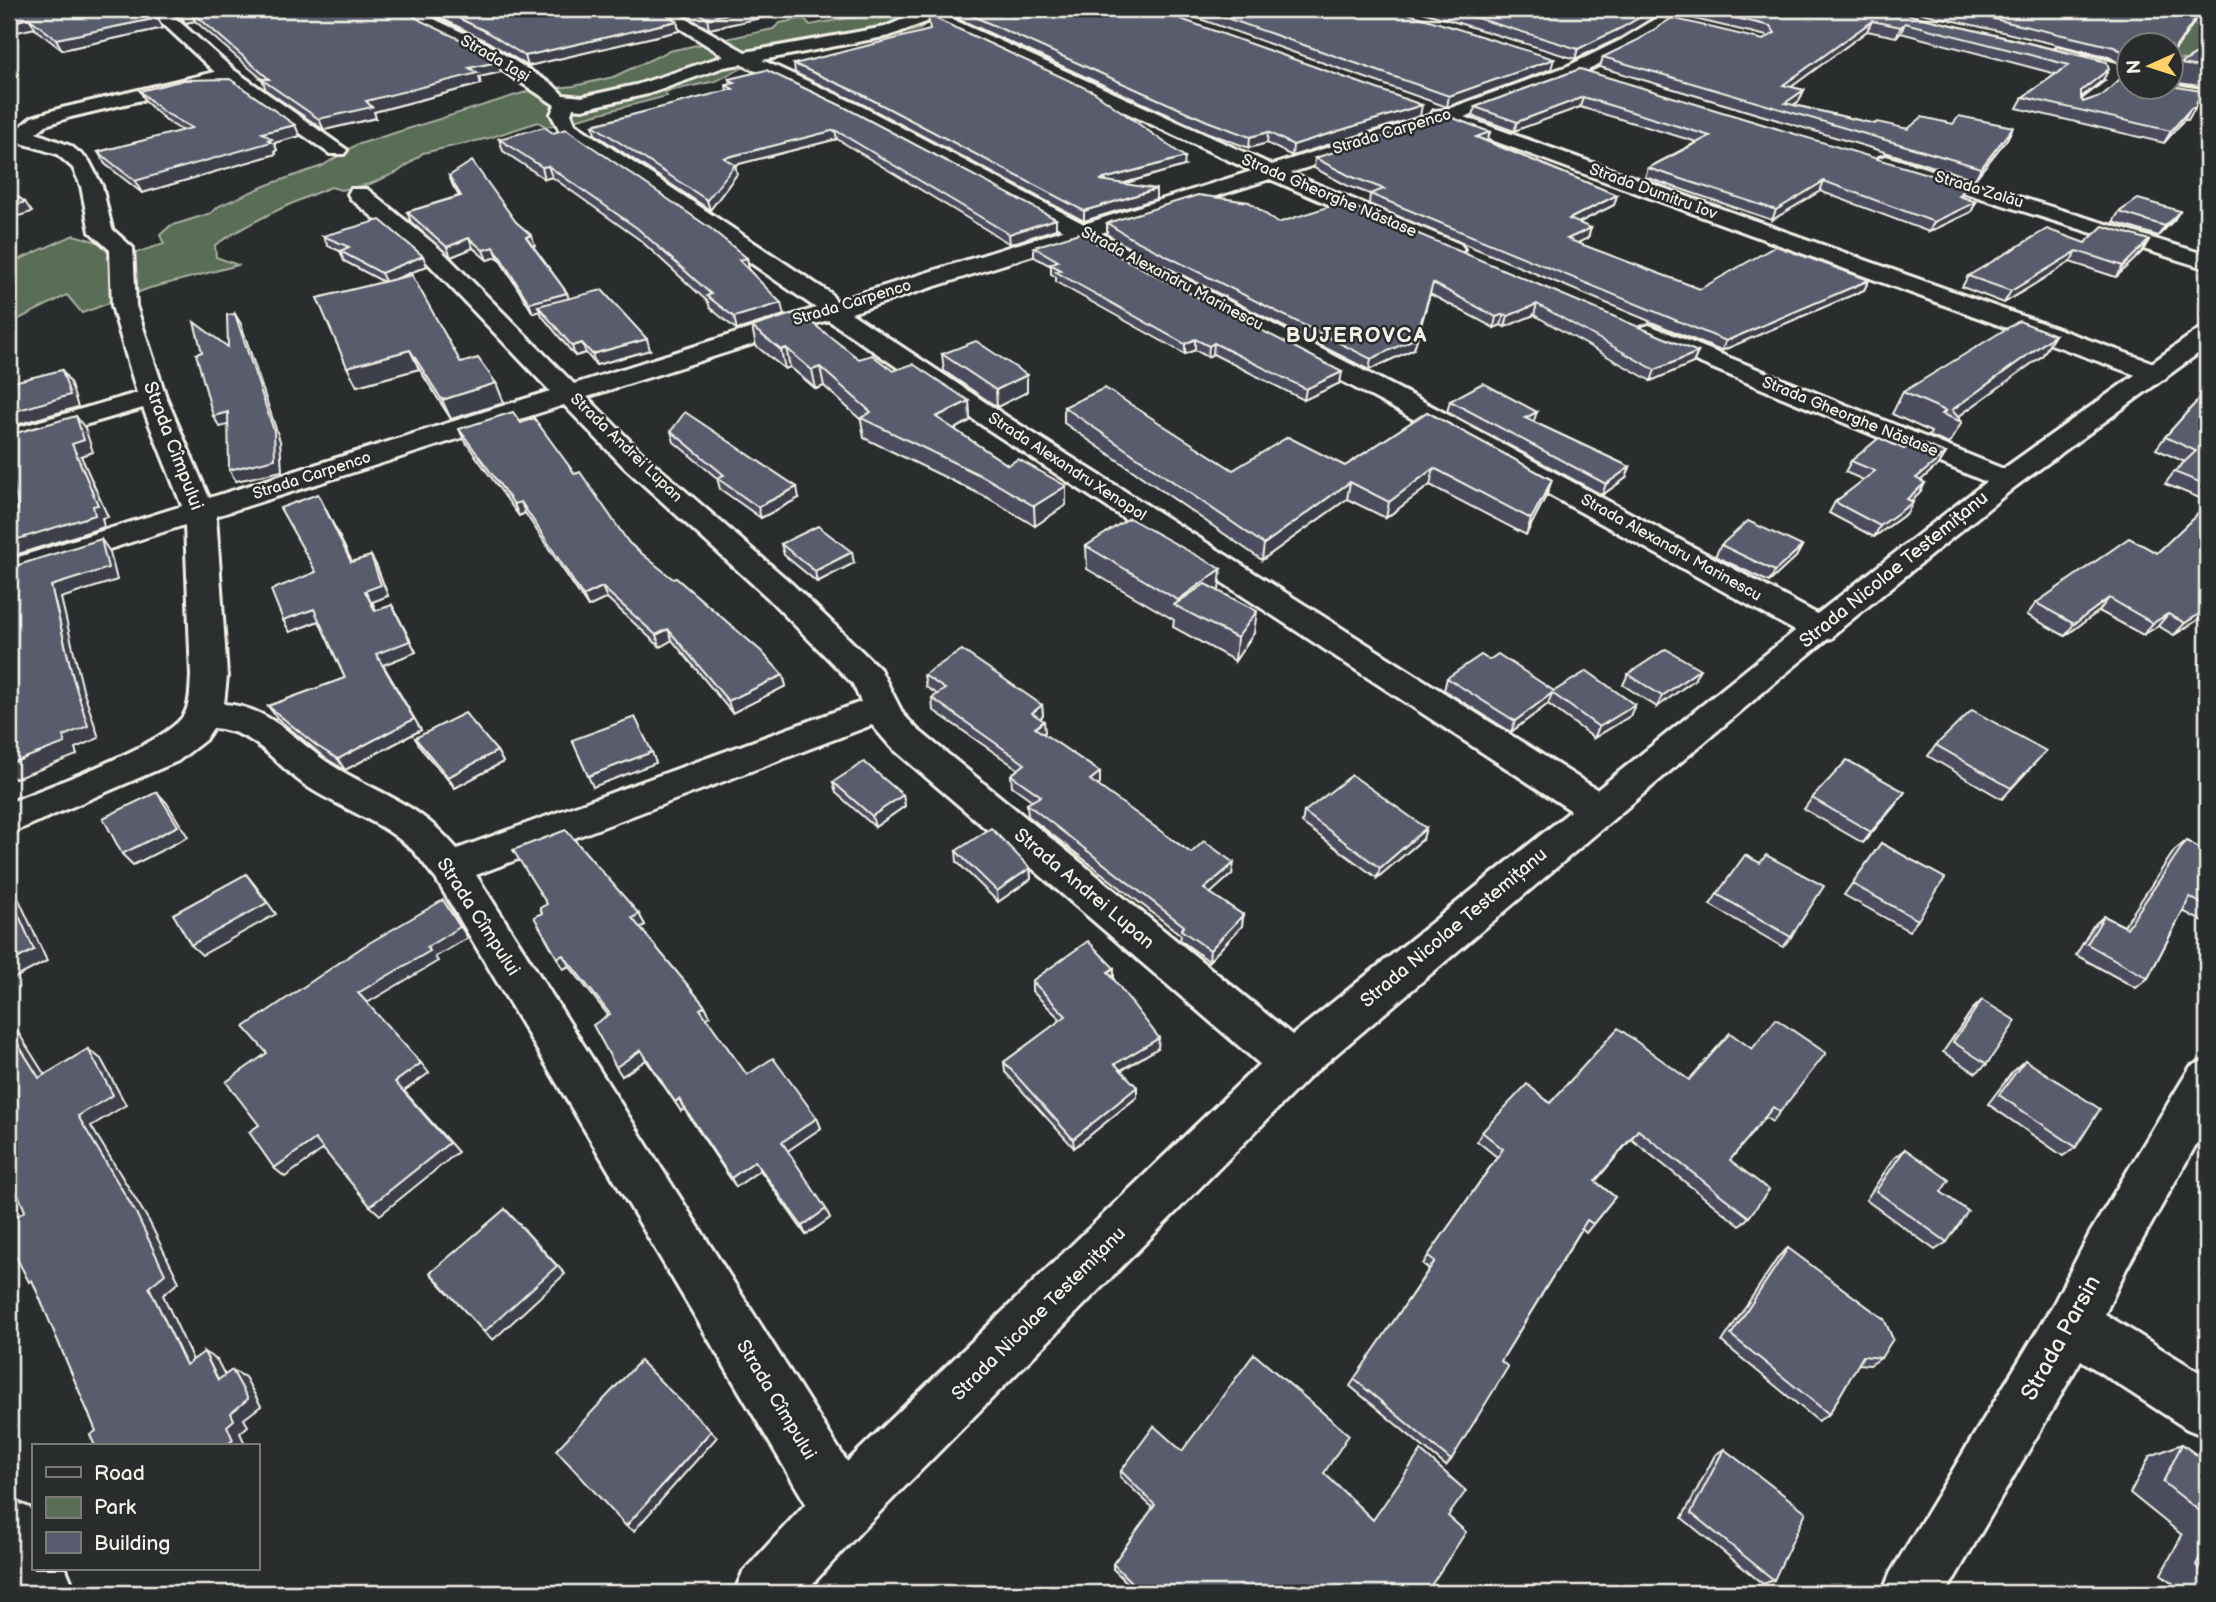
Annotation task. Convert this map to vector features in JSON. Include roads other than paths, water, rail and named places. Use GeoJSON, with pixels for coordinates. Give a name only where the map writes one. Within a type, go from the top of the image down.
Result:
{"type":"FeatureCollection","features":[{"type":"Feature","properties":{"kind":"street"},"geometry":{"type":"LineString","coordinates":[[155,9],[228,75],[337,150]]}},
{"type":"Feature","properties":{"kind":"street","name":"Strada Iași"},"geometry":{"type":"LineString","coordinates":[[407,9],[432,25],[481,48],[546,89],[557,100],[574,103]]}},
{"type":"Feature","properties":{"kind":"street","name":"Strada Alexandru Marinescu"},"geometry":{"type":"LineString","coordinates":[[657,9],[704,38],[855,110],[1081,231],[1122,256],[1392,396],[1820,630]]}},
{"type":"Feature","properties":{"kind":"street"},"geometry":{"type":"LineString","coordinates":[[574,103],[640,90],[699,67],[741,57],[863,37],[900,28],[929,11]]}},
{"type":"Feature","properties":{"kind":"street","name":"Strada Gheorghe Năstase"},"geometry":{"type":"LineString","coordinates":[[929,11],[1268,171],[1472,257]]}},
{"type":"Feature","properties":{"kind":"street","name":"Strada Carpenco"},"geometry":{"type":"LineString","coordinates":[[9,571],[1081,231],[1574,69],[1627,44],[1674,16]]}},
{"type":"Feature","properties":{"kind":"street"},"geometry":{"type":"LineString","coordinates":[[2041,49],[2114,68]]}},
{"type":"Feature","properties":{"kind":"street"},"geometry":{"type":"LineString","coordinates":[[1549,61],[1601,77]]}},
{"type":"Feature","properties":{"kind":"street"},"geometry":{"type":"LineString","coordinates":[[38,142],[28,138],[25,131],[39,121],[228,75]]}},
{"type":"Feature","properties":{"kind":"street"},"geometry":{"type":"LineString","coordinates":[[2184,92],[2207,96]]}},
{"type":"Feature","properties":{"kind":"street","name":"Strada Alexandru Xenopol"},"geometry":{"type":"LineString","coordinates":[[574,103],[561,114],[567,127],[821,298],[830,310],[999,424],[1598,809]]}},
{"type":"Feature","properties":{"kind":"street","name":"Strada Dumitru Iov"},"geometry":{"type":"LineString","coordinates":[[1434,113],[2157,373]]}},
{"type":"Feature","properties":{"kind":"street"},"geometry":{"type":"LineString","coordinates":[[9,152],[38,142]]}},
{"type":"Feature","properties":{"kind":"street","name":"Strada Cîmpului"},"geometry":{"type":"LineString","coordinates":[[38,142],[68,152],[83,167],[92,184],[101,232],[121,248],[124,306],[152,397],[200,512],[209,676],[203,715],[232,717],[247,721],[265,731],[323,778],[393,814],[423,836],[450,868],[842,1508]]}},
{"type":"Feature","properties":{"kind":"street","name":"Strada Zalău"},"geometry":{"type":"LineString","coordinates":[[1867,156],[2207,262]]}},
{"type":"Feature","properties":{"kind":"street","name":"Strada Andrei Lupan"},"geometry":{"type":"LineString","coordinates":[[359,194],[432,254],[634,461],[779,590],[867,678],[876,693],[881,710],[904,738],[1292,1063]]}},
{"type":"Feature","properties":{"kind":"street","name":"Strada Gheorghe Năstase"},"geometry":{"type":"LineString","coordinates":[[1634,327],[2006,480]]}},
{"type":"Feature","properties":{"kind":"street","name":"Strada Nicolae Testemițanu"},"geometry":{"type":"LineString","coordinates":[[764,1593],[842,1508],[1292,1063],[1598,809],[2006,480],[2207,335]]}},
{"type":"Feature","properties":{"kind":"street"},"geometry":{"type":"LineString","coordinates":[[9,439],[152,397]]}},
{"type":"Feature","properties":{"kind":"street"},"geometry":{"type":"LineString","coordinates":[[450,868],[850,718],[881,710]]}},
{"type":"Feature","properties":{"kind":"street"},"geometry":{"type":"LineString","coordinates":[[9,819],[165,751],[192,731],[203,715]]}},
{"type":"Feature","properties":{"kind":"street","name":"Strada Parsin"},"geometry":{"type":"LineString","coordinates":[[1912,1593],[2073,1324],[2108,1251],[2207,1081]]}},
{"type":"Feature","properties":{"kind":"street"},"geometry":{"type":"LineString","coordinates":[[2073,1324],[2207,1409]]}},
{"type":"Feature","properties":{"kind":"street"},"geometry":{"type":"LineString","coordinates":[[9,1529],[32,1569]]}},
{"type":"Feature","properties":{"kind":"street"},"geometry":{"type":"LineString","coordinates":[[33,1570],[46,1593]]}},
{"type":"Feature","properties":{"kind":"lane"},"geometry":{"type":"LineString","coordinates":[[2081,107],[2114,85]]}},
{"type":"Feature","properties":{"kind":"district","name":"BUJEROVCA"},"geometry":{"type":"Point","coordinates":[1357,335]}}]}
